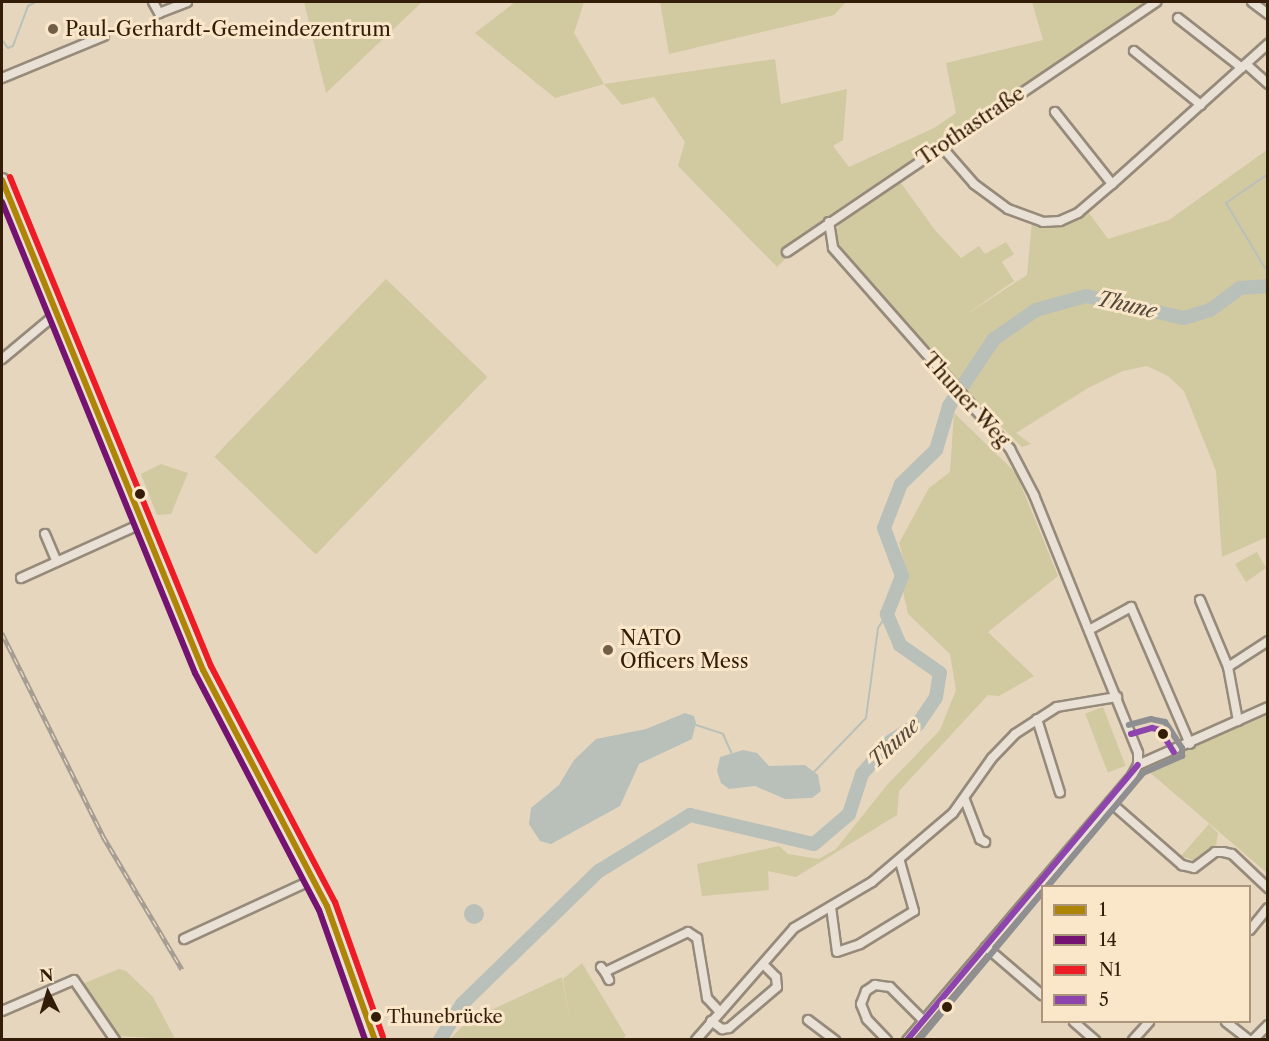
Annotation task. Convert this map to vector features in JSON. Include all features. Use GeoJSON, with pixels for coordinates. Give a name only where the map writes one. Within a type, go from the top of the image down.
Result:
{"type":"FeatureCollection","features":[{"type":"Feature","properties":{"kind":"main road"},"geometry":{"type":"LineString","coordinates":[[2,180],[220,706],[314,879],[349,959],[375,1040]]}},
{"type":"Feature","properties":{"kind":"street"},"geometry":{"type":"LineString","coordinates":[[153,2],[159,13],[187,2]]}},
{"type":"Feature","properties":{"kind":"street","name":"Trothastraße"},"geometry":{"type":"LineString","coordinates":[[787,252],[1156,2]]}},
{"type":"Feature","properties":{"kind":"street"},"geometry":{"type":"LineString","coordinates":[[1252,2],[1268,14]]}},
{"type":"Feature","properties":{"kind":"street"},"geometry":{"type":"LineString","coordinates":[[1178,18],[1268,84]]}},
{"type":"Feature","properties":{"kind":"street"},"geometry":{"type":"LineString","coordinates":[[2,78],[104,36]]}},
{"type":"Feature","properties":{"kind":"street"},"geometry":{"type":"LineString","coordinates":[[941,146],[974,184],[1008,209],[1043,222],[1078,213],[1268,44]]}},
{"type":"Feature","properties":{"kind":"street"},"geometry":{"type":"LineString","coordinates":[[1134,51],[1201,105]]}},
{"type":"Feature","properties":{"kind":"street"},"geometry":{"type":"LineString","coordinates":[[1055,112],[1112,184]]}},
{"type":"Feature","properties":{"kind":"street","name":"Thuner Weg"},"geometry":{"type":"LineString","coordinates":[[829,222],[832,248],[1012,453],[1034,495],[1117,697],[1138,765]]}},
{"type":"Feature","properties":{"kind":"street"},"geometry":{"type":"LineString","coordinates":[[2,359],[56,314]]}},
{"type":"Feature","properties":{"kind":"street"},"geometry":{"type":"LineString","coordinates":[[21,578],[143,523]]}},
{"type":"Feature","properties":{"kind":"street"},"geometry":{"type":"LineString","coordinates":[[45,534],[57,562]]}},
{"type":"Feature","properties":{"kind":"street"},"geometry":{"type":"LineString","coordinates":[[1200,600],[1228,667],[1238,721]]}},
{"type":"Feature","properties":{"kind":"street"},"geometry":{"type":"LineString","coordinates":[[1089,630],[1131,607],[1190,744]]}},
{"type":"Feature","properties":{"kind":"street"},"geometry":{"type":"LineString","coordinates":[[1228,667],[1268,640]]}},
{"type":"Feature","properties":{"kind":"street"},"geometry":{"type":"LineString","coordinates":[[696,1040],[719,1011],[801,924],[900,862],[966,800],[992,758],[1015,734],[1057,707],[1117,697]]}},
{"type":"Feature","properties":{"kind":"street"},"geometry":{"type":"LineString","coordinates":[[907,1040],[1110,802],[1138,765],[1174,752],[1268,707]]}},
{"type":"Feature","properties":{"kind":"street"},"geometry":{"type":"LineString","coordinates":[[1037,719],[1060,793]]}},
{"type":"Feature","properties":{"kind":"street"},"geometry":{"type":"LineString","coordinates":[[966,800],[980,839],[985,842]]}},
{"type":"Feature","properties":{"kind":"street"},"geometry":{"type":"LineString","coordinates":[[1110,802],[1182,865],[1194,868],[1215,852],[1232,854],[1268,888]]}},
{"type":"Feature","properties":{"kind":"street"},"geometry":{"type":"LineString","coordinates":[[831,907],[837,952],[860,944],[914,912],[900,862]]}},
{"type":"Feature","properties":{"kind":"street"},"geometry":{"type":"LineString","coordinates":[[184,939],[314,879]]}},
{"type":"Feature","properties":{"kind":"street"},"geometry":{"type":"LineString","coordinates":[[1251,929],[1268,908]]}},
{"type":"Feature","properties":{"kind":"street"},"geometry":{"type":"LineString","coordinates":[[605,973],[688,932],[698,938],[707,998],[719,1011]]}},
{"type":"Feature","properties":{"kind":"street"},"geometry":{"type":"LineString","coordinates":[[986,947],[1041,994]]}},
{"type":"Feature","properties":{"kind":"street"},"geometry":{"type":"LineString","coordinates":[[711,1021],[722,1029],[729,1028],[777,987],[776,977],[763,964]]}},
{"type":"Feature","properties":{"kind":"street"},"geometry":{"type":"LineString","coordinates":[[2,1011],[74,980],[115,1040]]}},
{"type":"Feature","properties":{"kind":"street"},"geometry":{"type":"LineString","coordinates":[[887,1040],[867,1020],[861,1005],[861,998],[875,985],[890,987],[923,1020]]}},
{"type":"Feature","properties":{"kind":"street"},"geometry":{"type":"LineString","coordinates":[[808,1020],[835,1040]]}},
{"type":"Feature","properties":{"kind":"street"},"geometry":{"type":"LineString","coordinates":[[1075,1023],[1092,1039]]}},
{"type":"Feature","properties":{"kind":"street"},"geometry":{"type":"LineString","coordinates":[[1134,1040],[1148,1023]]}},
{"type":"Feature","properties":{"kind":"street"},"geometry":{"type":"LineString","coordinates":[[1227,1023],[1251,1040],[1268,1025]]}},
{"type":"Feature","properties":{"kind":"shaded area"},"geometry":{"type":"Polygon","coordinates":[[[304,2],[422,2],[326,93],[304,2]]]}},
{"type":"Feature","properties":{"kind":"shaded area"},"geometry":{"type":"Polygon","coordinates":[[[515,2],[584,2],[574,33],[604,84],[555,98],[475,33],[515,2]]]}},
{"type":"Feature","properties":{"kind":"shaded area"},"geometry":{"type":"Polygon","coordinates":[[[660,2],[846,2],[834,15],[669,54],[660,2]]]}},
{"type":"Feature","properties":{"kind":"shaded area"},"geometry":{"type":"Polygon","coordinates":[[[1032,2],[1149,2],[832,213],[777,267],[678,166],[685,142],[654,97],[622,105],[604,84],[775,59],[781,104],[847,89],[843,140],[833,146],[849,167],[934,128],[956,113],[946,63],[1043,40],[1032,2]]]}},
{"type":"Feature","properties":{"kind":"shaded area"},"geometry":{"type":"Polygon","coordinates":[[[1267,150],[1267,537],[1222,557],[1216,471],[1184,391],[1168,376],[1147,366],[1123,371],[1088,388],[1016,433],[1031,444],[1022,447],[948,374],[839,244],[835,231],[848,214],[898,179],[935,230],[961,258],[979,246],[985,254],[1006,242],[1014,254],[1002,262],[1014,281],[964,316],[1027,275],[1032,222],[1061,225],[1089,213],[1108,239],[1169,220],[1267,150]]]}},
{"type":"Feature","properties":{"kind":"shaded area"},"geometry":{"type":"Polygon","coordinates":[[[386,279],[487,377],[316,555],[214,457],[386,279]]]}},
{"type":"Feature","properties":{"kind":"shaded area"},"geometry":{"type":"Polygon","coordinates":[[[954,413],[1016,473],[1058,576],[988,632],[1034,676],[999,696],[988,695],[899,791],[897,815],[796,877],[768,871],[769,890],[702,896],[697,864],[779,846],[788,854],[819,859],[836,849],[887,785],[940,730],[956,690],[950,654],[908,614],[903,591],[907,572],[899,543],[929,488],[950,472],[954,413]]]}},
{"type":"Feature","properties":{"kind":"shaded area"},"geometry":{"type":"Polygon","coordinates":[[[161,464],[188,473],[171,514],[157,515],[141,474],[161,464]]]}},
{"type":"Feature","properties":{"kind":"shaded area"},"geometry":{"type":"Polygon","coordinates":[[[1257,552],[1266,568],[1246,582],[1235,564],[1257,552]]]}},
{"type":"Feature","properties":{"kind":"shaded area"},"geometry":{"type":"Polygon","coordinates":[[[1103,707],[1126,766],[1108,773],[1085,714],[1103,707]]]}},
{"type":"Feature","properties":{"kind":"shaded area"},"geometry":{"type":"Polygon","coordinates":[[[1267,708],[1267,873],[1147,770],[1177,750],[1267,708]]]}},
{"type":"Feature","properties":{"kind":"shaded area"},"geometry":{"type":"Polygon","coordinates":[[[685,713],[694,716],[696,723],[692,739],[639,764],[620,806],[551,844],[540,841],[529,824],[531,808],[559,785],[574,760],[596,739],[646,729],[685,713]]]}},
{"type":"Feature","properties":{"kind":"shaded area"},"geometry":{"type":"Polygon","coordinates":[[[743,750],[757,753],[769,766],[805,765],[818,775],[821,791],[812,798],[785,799],[755,786],[729,789],[721,783],[717,771],[720,757],[743,750]]]}},
{"type":"Feature","properties":{"kind":"shaded area"},"geometry":{"type":"Polygon","coordinates":[[[1209,824],[1218,833],[1216,845],[1193,860],[1181,856],[1209,824]]]}},
{"type":"Feature","properties":{"kind":"shaded area"},"geometry":{"type":"Polygon","coordinates":[[[474,904],[481,907],[484,914],[481,921],[474,924],[467,921],[464,914],[467,907],[474,904]]]}},
{"type":"Feature","properties":{"kind":"shaded area"},"geometry":{"type":"Polygon","coordinates":[[[582,963],[626,1036],[622,1039],[450,1039],[468,1021],[562,977],[571,1029],[563,979],[582,963]]]}},
{"type":"Feature","properties":{"kind":"shaded area"},"geometry":{"type":"Polygon","coordinates":[[[119,969],[126,971],[153,997],[175,1039],[116,1036],[82,984],[119,969]]]}},
{"type":"Feature","properties":{"kind":"waterway"},"geometry":{"type":"LineString","coordinates":[[2,40],[8,48],[13,46],[28,6],[36,2]]}},
{"type":"Feature","properties":{"kind":"waterway"},"geometry":{"type":"LineString","coordinates":[[1265,268],[1226,203],[1268,174]]}},
{"type":"Feature","properties":{"kind":"waterway","name":"Thune"},"geometry":{"type":"LineString","coordinates":[[440,1040],[462,1004],[599,871],[690,815],[814,844],[849,814],[862,774],[891,741],[918,724],[936,697],[940,673],[900,645],[887,614],[902,576],[884,528],[901,484],[936,450],[949,406],[994,339],[1036,310],[1086,296],[1184,318],[1210,310],[1240,288],[1268,286]]}},
{"type":"Feature","properties":{"kind":"waterway"},"geometry":{"type":"LineString","coordinates":[[814,772],[866,718],[878,628],[887,614]]}},
{"type":"Feature","properties":{"kind":"waterway"},"geometry":{"type":"LineString","coordinates":[[696,725],[723,734],[731,752]]}},
{"type":"Feature","properties":{"kind":"railway"},"geometry":{"type":"LineString","coordinates":[[2,633],[103,836],[182,969]]}},
{"type":"Feature","properties":{"kind":"transit line","name":"N1"},"geometry":{"type":"LineString","coordinates":[[10,177],[211,666],[335,902],[383,1037]]}},
{"type":"Feature","properties":{"kind":"transit line","name":"1"},"geometry":{"type":"LineString","coordinates":[[2,180],[203,670],[327,906],[375,1040]]}},
{"type":"Feature","properties":{"kind":"transit line","name":"14"},"geometry":{"type":"LineString","coordinates":[[2,202],[195,673],[319,910],[365,1040]]}},
{"type":"Feature","properties":{"kind":"transit line"},"geometry":{"type":"LineString","coordinates":[[1049,885],[1143,773],[1182,756],[1182,748],[1165,722],[1151,719],[1129,725]]}},
{"type":"Feature","properties":{"kind":"transit line","name":"5"},"geometry":{"type":"LineString","coordinates":[[1131,734],[1152,728],[1160,730],[1174,752]]}},
{"type":"Feature","properties":{"kind":"transit line","name":"5"},"geometry":{"type":"LineString","coordinates":[[907,1040],[1138,765]]}},
{"type":"Feature","properties":{"kind":"transit line"},"geometry":{"type":"LineString","coordinates":[[919,1040],[1041,894]]}},
{"type":"Feature","properties":{"kind":"place","name":"Paul-Gerhardt-Gemeindezentrum"},"geometry":{"type":"Point","coordinates":[53,29]}},
{"type":"Feature","properties":{"kind":"place","name":"NATO Officers Mess"},"geometry":{"type":"Point","coordinates":[608,650]}},
{"type":"Feature","properties":{"kind":"place","name":"Thunebrücke"},"geometry":{"type":"Point","coordinates":[376,1017]}}]}
